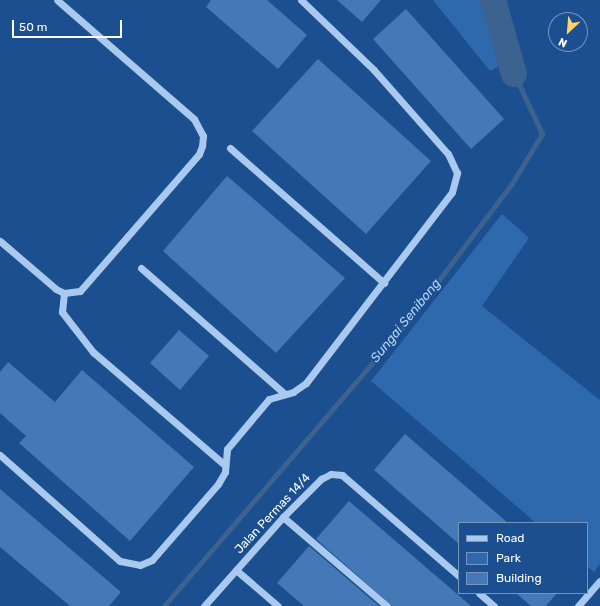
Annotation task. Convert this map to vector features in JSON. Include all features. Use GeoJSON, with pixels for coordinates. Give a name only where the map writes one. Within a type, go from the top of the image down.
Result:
{"type":"FeatureCollection","features":[{"type":"Feature","properties":{"kind":"street"},"geometry":{"type":"LineString","coordinates":[[0,240],[64,293],[72,293],[86,286],[199,154],[203,136],[194,119],[57,0]]}},
{"type":"Feature","properties":{"kind":"street"},"geometry":{"type":"LineString","coordinates":[[0,455],[120,561],[130,565],[144,564],[155,558],[218,484],[225,465],[227,449],[269,399],[285,394],[306,383],[384,283],[452,192],[457,178],[456,168],[448,154],[374,70],[301,0]]}},
{"type":"Feature","properties":{"kind":"street"},"geometry":{"type":"LineString","coordinates":[[230,148],[384,283]]}},
{"type":"Feature","properties":{"kind":"street"},"geometry":{"type":"LineString","coordinates":[[141,268],[285,394]]}},
{"type":"Feature","properties":{"kind":"street"},"geometry":{"type":"LineString","coordinates":[[64,293],[62,312],[93,352],[225,465]]}},
{"type":"Feature","properties":{"kind":"street","name":"Jalan Permas 14/4"},"geometry":{"type":"LineString","coordinates":[[204,606],[283,517],[321,479],[331,474],[342,475],[458,575]]}},
{"type":"Feature","properties":{"kind":"street"},"geometry":{"type":"LineString","coordinates":[[283,517],[387,606]]}},
{"type":"Feature","properties":{"kind":"street"},"geometry":{"type":"LineString","coordinates":[[236,570],[278,606]]}},
{"type":"Feature","properties":{"kind":"street"},"geometry":{"type":"LineString","coordinates":[[578,606],[600,581]]}},
{"type":"Feature","properties":{"kind":"street"},"geometry":{"type":"LineString","coordinates":[[480,594],[494,606]]}},
{"type":"Feature","properties":{"kind":"green space"},"geometry":{"type":"Polygon","coordinates":[[[433,0],[482,0],[505,63],[490,71],[433,0]]]}},
{"type":"Feature","properties":{"kind":"green space"},"geometry":{"type":"Polygon","coordinates":[[[502,214],[529,238],[482,306],[600,400],[600,564],[594,572],[588,567],[588,522],[535,522],[371,381],[502,214]]]}},
{"type":"Feature","properties":{"kind":"building"},"geometry":{"type":"Polygon","coordinates":[[[211,0],[267,0],[307,35],[278,69],[206,7],[211,0]]]}},
{"type":"Feature","properties":{"kind":"building"},"geometry":{"type":"Polygon","coordinates":[[[337,0],[381,0],[362,22],[337,0]]]}},
{"type":"Feature","properties":{"kind":"building"},"geometry":{"type":"Polygon","coordinates":[[[406,9],[504,119],[471,149],[373,39],[406,9]]]}},
{"type":"Feature","properties":{"kind":"building"},"geometry":{"type":"Polygon","coordinates":[[[318,59],[431,161],[366,234],[252,131],[318,59]]]}},
{"type":"Feature","properties":{"kind":"building"},"geometry":{"type":"Polygon","coordinates":[[[227,176],[345,278],[276,353],[163,251],[227,176]]]}},
{"type":"Feature","properties":{"kind":"building"},"geometry":{"type":"Polygon","coordinates":[[[179,330],[209,356],[180,390],[150,363],[179,330]]]}},
{"type":"Feature","properties":{"kind":"building"},"geometry":{"type":"Polygon","coordinates":[[[8,362],[55,402],[82,370],[194,467],[130,541],[19,443],[26,436],[0,413],[0,372],[8,362]]]}},
{"type":"Feature","properties":{"kind":"building"},"geometry":{"type":"Polygon","coordinates":[[[405,434],[507,522],[458,522],[458,543],[374,470],[405,434]]]}},
{"type":"Feature","properties":{"kind":"building"},"geometry":{"type":"Polygon","coordinates":[[[0,489],[121,592],[109,606],[70,606],[0,547],[0,489]]]}},
{"type":"Feature","properties":{"kind":"building"},"geometry":{"type":"Polygon","coordinates":[[[349,501],[471,606],[392,606],[316,539],[349,501]]]}},
{"type":"Feature","properties":{"kind":"building"},"geometry":{"type":"Polygon","coordinates":[[[309,546],[379,606],[304,606],[277,583],[309,546]]]}},
{"type":"Feature","properties":{"kind":"building"},"geometry":{"type":"Polygon","coordinates":[[[517,594],[556,594],[546,606],[531,606],[517,594]]]}},
{"type":"Feature","properties":{"kind":"waterway","name":"Sungai Senibong"},"geometry":{"type":"LineString","coordinates":[[493,0],[514,74]]}},
{"type":"Feature","properties":{"kind":"waterway","name":"Sungai Senibong"},"geometry":{"type":"LineString","coordinates":[[164,606],[405,325],[511,185],[542,134],[514,74]]}}]}
